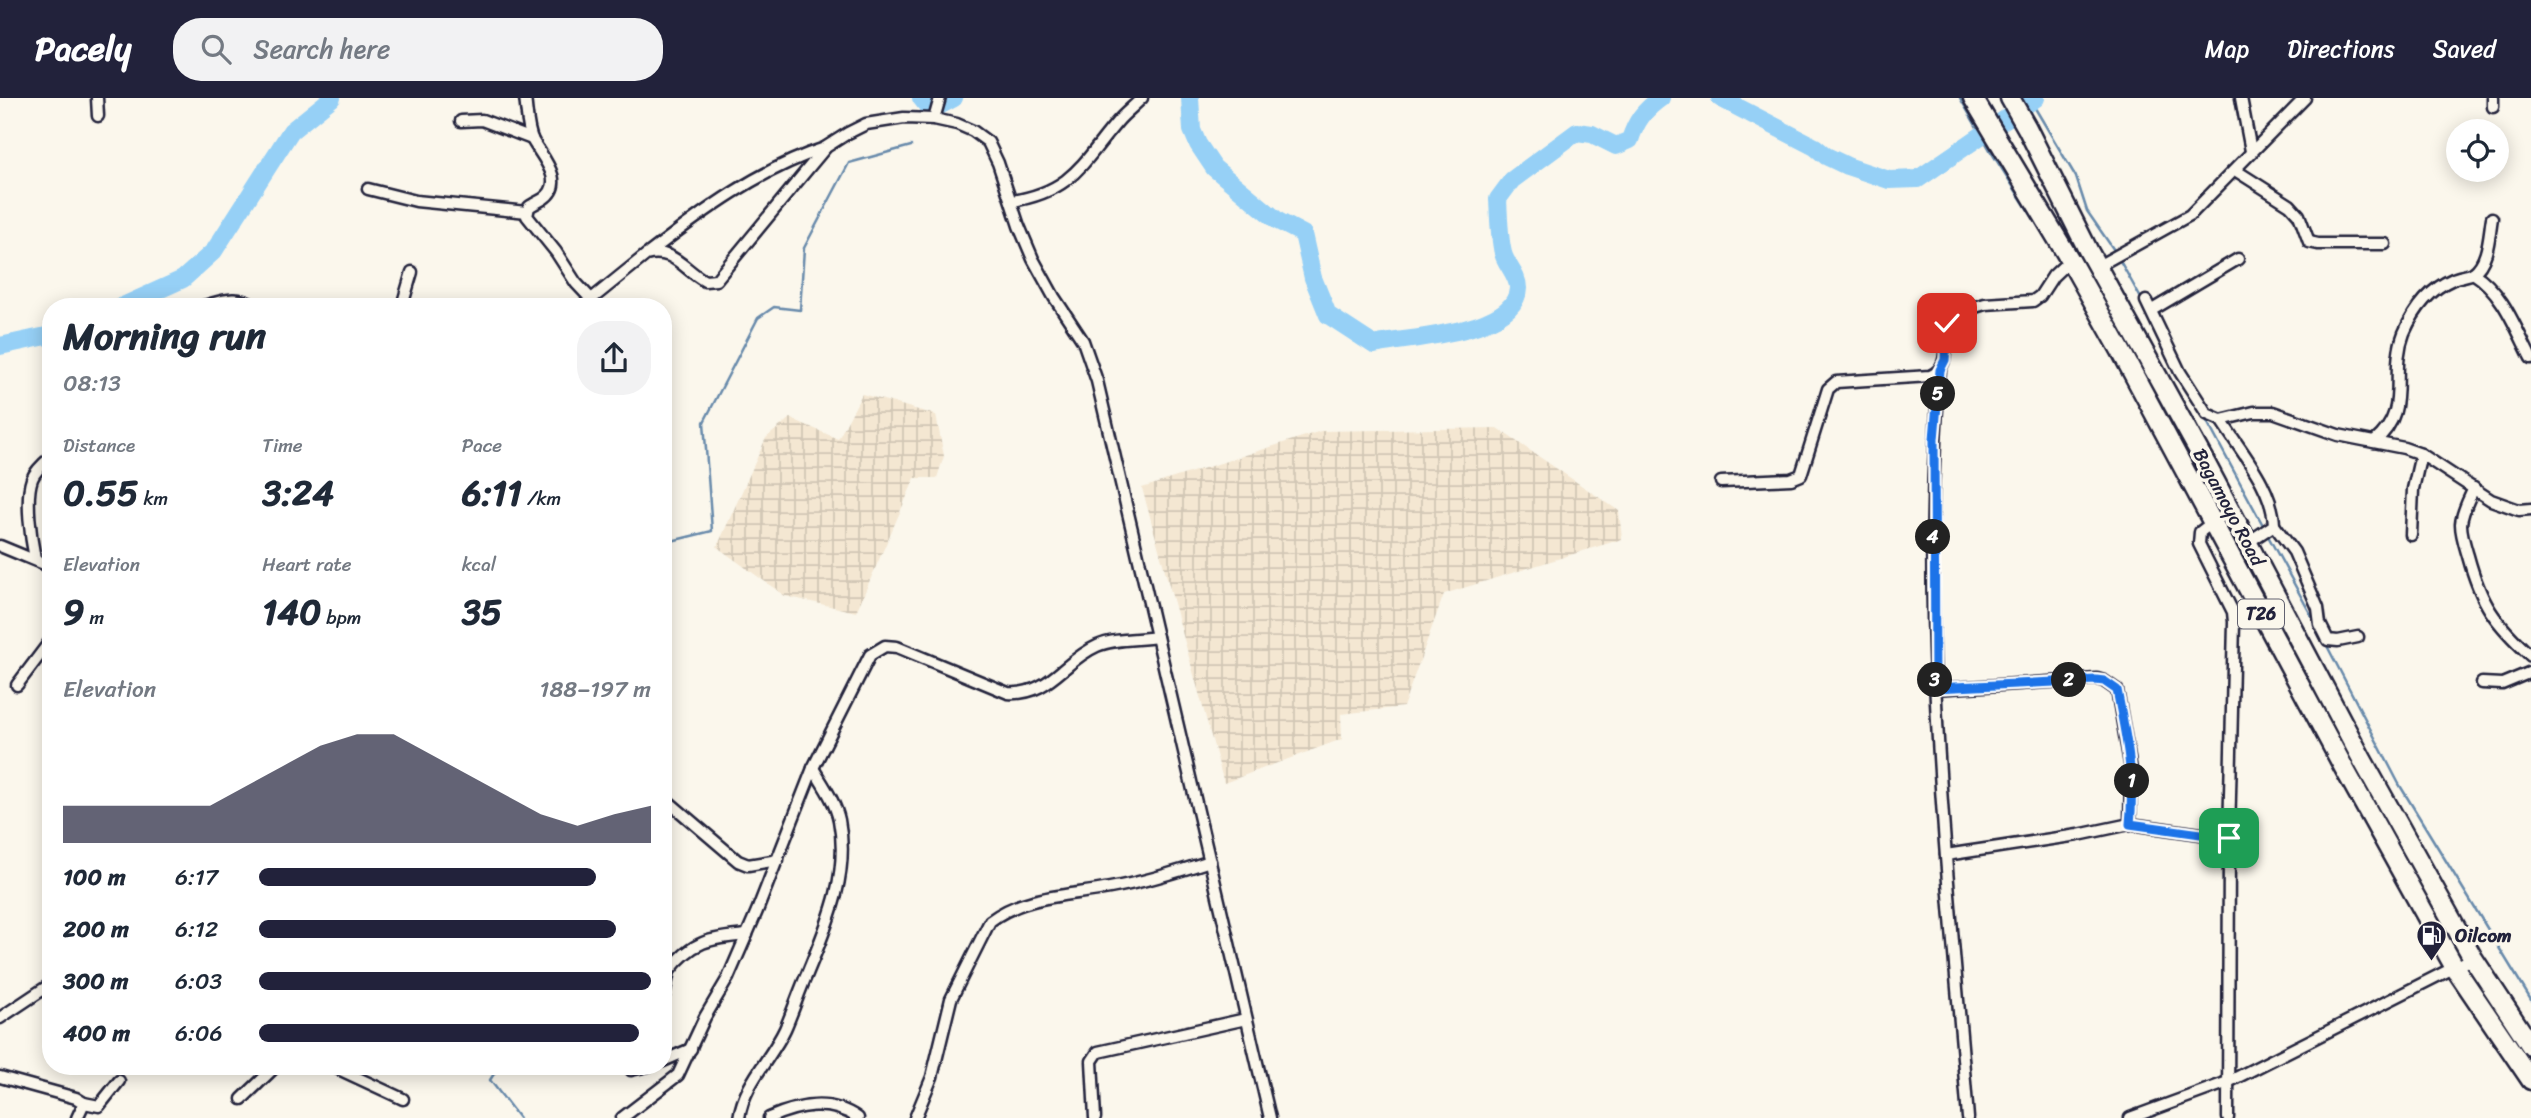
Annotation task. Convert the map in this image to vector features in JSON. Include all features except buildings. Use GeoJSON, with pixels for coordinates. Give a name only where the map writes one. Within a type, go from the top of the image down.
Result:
{"type":"FeatureCollection","features":[{"type":"Feature","properties":{"kind":"highway","name":"Bagamoyo Road"},"geometry":{"type":"LineString","coordinates":[[1973,98],[2070,260],[2455,968],[2531,1080]]}},
{"type":"Feature","properties":{"kind":"highway","name":"Bagamoyo Road"},"geometry":{"type":"LineString","coordinates":[[2010,98],[2088,252],[2248,543],[2363,761],[2473,958],[2531,1046]]}},
{"type":"Feature","properties":{"kind":"street"},"geometry":{"type":"LineString","coordinates":[[97,98],[98,116]]}},
{"type":"Feature","properties":{"kind":"street"},"geometry":{"type":"LineString","coordinates":[[525,98],[532,139],[549,166],[553,180],[545,198],[531,205],[527,212]]}},
{"type":"Feature","properties":{"kind":"street"},"geometry":{"type":"LineString","coordinates":[[934,119],[940,98]]}},
{"type":"Feature","properties":{"kind":"street"},"geometry":{"type":"LineString","coordinates":[[1012,201],[1045,194],[1062,183],[1093,156],[1121,118],[1142,98]]}},
{"type":"Feature","properties":{"kind":"street"},"geometry":{"type":"LineString","coordinates":[[2241,98],[2251,151]]}},
{"type":"Feature","properties":{"kind":"street"},"geometry":{"type":"LineString","coordinates":[[2098,266],[2190,215],[2305,98]]}},
{"type":"Feature","properties":{"kind":"street"},"geometry":{"type":"LineString","coordinates":[[593,298],[646,255],[736,190],[806,154],[826,147],[866,124],[904,118],[934,119],[957,124],[988,142],[1033,259],[1083,341],[1097,381],[1270,1118]]}},
{"type":"Feature","properties":{"kind":"street"},"geometry":{"type":"LineString","coordinates":[[461,121],[482,120],[532,139]]}},
{"type":"Feature","properties":{"kind":"street"},"geometry":{"type":"LineString","coordinates":[[646,255],[654,253],[671,256],[701,279],[709,282],[716,280],[826,147]]}},
{"type":"Feature","properties":{"kind":"street"},"geometry":{"type":"LineString","coordinates":[[2235,170],[2290,205],[2299,215],[2309,242],[2385,244]]}},
{"type":"Feature","properties":{"kind":"street"},"geometry":{"type":"LineString","coordinates":[[368,190],[416,201],[527,212],[584,298]]}},
{"type":"Feature","properties":{"kind":"street"},"geometry":{"type":"LineString","coordinates":[[2374,442],[2388,430],[2394,417],[2399,351],[2412,318],[2426,298],[2444,283],[2473,273],[2483,260],[2488,246],[2492,218]]}},
{"type":"Feature","properties":{"kind":"street"},"geometry":{"type":"LineString","coordinates":[[2238,259],[2149,306],[2180,372],[2207,414],[2221,420],[2265,489],[2274,511],[2274,525],[2294,552],[2328,639],[2338,641],[2358,637]]}},
{"type":"Feature","properties":{"kind":"street"},"geometry":{"type":"LineString","coordinates":[[1968,1118],[1935,688],[1933,495],[1934,439],[1940,370],[1945,360],[1947,323],[1952,314],[1985,304],[2033,301],[2070,260]]}},
{"type":"Feature","properties":{"kind":"street"},"geometry":{"type":"LineString","coordinates":[[404,298],[412,272]]}},
{"type":"Feature","properties":{"kind":"street"},"geometry":{"type":"LineString","coordinates":[[2473,273],[2487,281],[2497,293],[2531,358]]}},
{"type":"Feature","properties":{"kind":"street"},"geometry":{"type":"LineString","coordinates":[[1721,482],[1791,479],[1801,475],[1824,399],[1828,389],[1836,382],[1930,376],[1940,370]]}},
{"type":"Feature","properties":{"kind":"street"},"geometry":{"type":"LineString","coordinates":[[2221,420],[2253,412],[2273,412],[2314,428],[2404,447],[2421,454],[2491,500],[2519,510],[2531,509]]}},
{"type":"Feature","properties":{"kind":"street"},"geometry":{"type":"LineString","coordinates":[[2411,535],[2413,489],[2421,454]]}},
{"type":"Feature","properties":{"kind":"street"},"geometry":{"type":"LineString","coordinates":[[35,559],[32,544],[31,484],[34,474],[42,466]]}},
{"type":"Feature","properties":{"kind":"street"},"geometry":{"type":"LineString","coordinates":[[2474,488],[2463,513],[2461,526],[2473,573],[2494,620],[2531,656]]}},
{"type":"Feature","properties":{"kind":"street"},"geometry":{"type":"LineString","coordinates":[[2213,522],[2200,532],[2198,540],[2233,612],[2234,622],[2229,838],[2228,1118]]}},
{"type":"Feature","properties":{"kind":"street"},"geometry":{"type":"LineString","coordinates":[[2248,543],[2274,525]]}},
{"type":"Feature","properties":{"kind":"street"},"geometry":{"type":"LineString","coordinates":[[0,546],[42,562]]}},
{"type":"Feature","properties":{"kind":"street"},"geometry":{"type":"LineString","coordinates":[[622,1118],[678,1075],[705,1017],[728,978],[813,768],[870,655],[885,646],[897,647],[1007,692],[1022,694],[1041,687],[1098,645],[1113,641],[1157,638]]}},
{"type":"Feature","properties":{"kind":"street"},"geometry":{"type":"LineString","coordinates":[[17,685],[42,652]]}},
{"type":"Feature","properties":{"kind":"street"},"geometry":{"type":"LineString","coordinates":[[2482,683],[2502,684],[2531,672]]}},
{"type":"Feature","properties":{"kind":"street"},"geometry":{"type":"LineString","coordinates":[[1935,688],[2085,680],[2111,685],[2117,690],[2131,769],[2130,824]]}},
{"type":"Feature","properties":{"kind":"street"},"geometry":{"type":"LineString","coordinates":[[739,1118],[751,1083],[785,1030],[824,932],[837,889],[842,862],[839,818],[832,798],[813,768]]}},
{"type":"Feature","properties":{"kind":"street"},"geometry":{"type":"LineString","coordinates":[[672,805],[738,861],[748,865],[778,860]]}},
{"type":"Feature","properties":{"kind":"street"},"geometry":{"type":"LineString","coordinates":[[1946,855],[2078,835],[2130,824],[2229,838]]}},
{"type":"Feature","properties":{"kind":"street"},"geometry":{"type":"LineString","coordinates":[[915,1118],[932,1077],[951,999],[990,920],[1001,912],[1033,900],[1111,888],[1210,862]]}},
{"type":"Feature","properties":{"kind":"street"},"geometry":{"type":"LineString","coordinates":[[672,964],[699,943],[719,937],[747,935]]}},
{"type":"Feature","properties":{"kind":"street"},"geometry":{"type":"LineString","coordinates":[[2130,1118],[2228,1082],[2473,958]]}},
{"type":"Feature","properties":{"kind":"street"},"geometry":{"type":"LineString","coordinates":[[0,1018],[42,990]]}},
{"type":"Feature","properties":{"kind":"street"},"geometry":{"type":"LineString","coordinates":[[1095,1118],[1093,1061],[1098,1052],[1245,1019]]}},
{"type":"Feature","properties":{"kind":"street"},"geometry":{"type":"LineString","coordinates":[[672,1057],[691,1049]]}},
{"type":"Feature","properties":{"kind":"street"},"geometry":{"type":"LineString","coordinates":[[242,1099],[267,1075]]}},
{"type":"Feature","properties":{"kind":"street"},"geometry":{"type":"LineString","coordinates":[[351,1075],[403,1099]]}},
{"type":"Feature","properties":{"kind":"street"},"geometry":{"type":"LineString","coordinates":[[0,1077],[99,1106],[119,1081]]}},
{"type":"Feature","properties":{"kind":"street"},"geometry":{"type":"LineString","coordinates":[[77,1118],[84,1103]]}},
{"type":"Feature","properties":{"kind":"street"},"geometry":{"type":"LineString","coordinates":[[769,1118],[789,1109],[817,1105],[837,1107],[858,1118]]}},
{"type":"Feature","properties":{"kind":"shaded area"},"geometry":{"type":"Polygon","coordinates":[[[862,394],[936,415],[944,456],[937,478],[915,478],[856,612],[785,596],[717,547],[766,438],[790,418],[838,439],[862,394]]]}},
{"type":"Feature","properties":{"kind":"shaded area"},"geometry":{"type":"Polygon","coordinates":[[[1497,428],[1619,511],[1622,539],[1444,594],[1403,707],[1341,714],[1342,739],[1224,783],[1142,488],[1321,431],[1497,428]]]}},
{"type":"Feature","properties":{"kind":"waterway"},"geometry":{"type":"LineString","coordinates":[[141,298],[183,279],[214,251],[291,131],[332,98]]}},
{"type":"Feature","properties":{"kind":"waterway"},"geometry":{"type":"LineString","coordinates":[[921,98],[928,107],[939,106],[954,98]]}},
{"type":"Feature","properties":{"kind":"waterway"},"geometry":{"type":"LineString","coordinates":[[1190,98],[1192,130],[1214,168],[1278,221],[1303,234],[1313,278],[1328,315],[1374,345],[1458,331],[1500,315],[1513,303],[1518,288],[1503,253],[1499,220],[1498,199],[1512,180],[1577,132],[1592,134],[1616,146],[1630,140],[1641,116],[1661,98]]}},
{"type":"Feature","properties":{"kind":"waterway"},"geometry":{"type":"LineString","coordinates":[[1720,98],[1815,147],[1826,156],[1889,180],[1918,179],[2036,98]]}},
{"type":"Feature","properties":{"kind":"waterway"},"geometry":{"type":"LineString","coordinates":[[1960,98],[2059,259]]}},
{"type":"Feature","properties":{"kind":"waterway"},"geometry":{"type":"LineString","coordinates":[[2029,98],[2076,177],[2087,211],[2116,253]]}},
{"type":"Feature","properties":{"kind":"waterway"},"geometry":{"type":"LineString","coordinates":[[672,541],[712,531],[704,422],[758,318],[774,307],[800,310],[804,248],[849,163],[911,146]]}},
{"type":"Feature","properties":{"kind":"waterway"},"geometry":{"type":"LineString","coordinates":[[2119,259],[2143,302]]}},
{"type":"Feature","properties":{"kind":"waterway"},"geometry":{"type":"LineString","coordinates":[[2067,273],[2103,337]]}},
{"type":"Feature","properties":{"kind":"waterway"},"geometry":{"type":"LineString","coordinates":[[0,346],[42,337]]}},
{"type":"Feature","properties":{"kind":"waterway"},"geometry":{"type":"LineString","coordinates":[[2204,416],[2264,527]]}},
{"type":"Feature","properties":{"kind":"waterway"},"geometry":{"type":"LineString","coordinates":[[2268,536],[2316,624]]}},
{"type":"Feature","properties":{"kind":"waterway"},"geometry":{"type":"LineString","coordinates":[[2325,642],[2399,784],[2531,1000]]}},
{"type":"Feature","properties":{"kind":"waterway"},"geometry":{"type":"LineString","coordinates":[[493,1075],[490,1080],[519,1118]]}},
{"type":"Feature","properties":{"kind":"place","name":"Oilcom"},"geometry":{"type":"Point","coordinates":[2432,962]}},
{"type":"Feature","properties":{"kind":"route"},"geometry":{"type":"LineString","coordinates":[[1947,323],[1945,360],[1940,370],[1934,439],[1932,523],[1935,688],[2040,681],[2104,681],[2117,690],[2123,722],[2131,769],[2130,824],[2229,838]]}}]}
